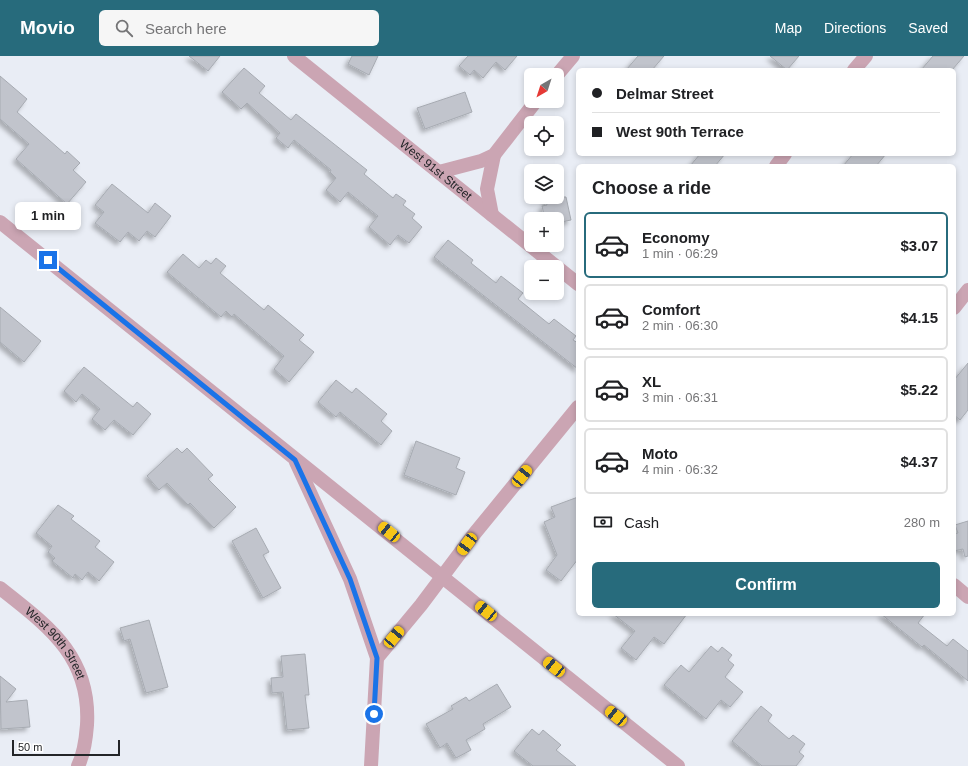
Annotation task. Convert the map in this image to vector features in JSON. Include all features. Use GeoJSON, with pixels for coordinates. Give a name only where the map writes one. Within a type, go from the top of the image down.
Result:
{"type":"FeatureCollection","features":[{"type":"Feature","properties":{"kind":"street","name":"West 91st Street"},"geometry":{"type":"LineString","coordinates":[[294,56],[310,63],[439,172],[576,282]]}},
{"type":"Feature","properties":{"kind":"street"},"geometry":{"type":"LineString","coordinates":[[563,68],[573,56]]}},
{"type":"Feature","properties":{"kind":"street"},"geometry":{"type":"LineString","coordinates":[[856,68],[866,56]]}},
{"type":"Feature","properties":{"kind":"street"},"geometry":{"type":"LineString","coordinates":[[492,214],[487,189],[494,155],[531,108]]}},
{"type":"Feature","properties":{"kind":"street"},"geometry":{"type":"LineString","coordinates":[[439,172],[481,161],[494,155]]}},
{"type":"Feature","properties":{"kind":"street"},"geometry":{"type":"LineString","coordinates":[[778,164],[784,156]]}},
{"type":"Feature","properties":{"kind":"street"},"geometry":{"type":"LineString","coordinates":[[0,222],[678,766]]}},
{"type":"Feature","properties":{"kind":"street"},"geometry":{"type":"LineString","coordinates":[[956,305],[968,290]]}},
{"type":"Feature","properties":{"kind":"street"},"geometry":{"type":"LineString","coordinates":[[377,658],[443,576],[475,533],[576,409]]}},
{"type":"Feature","properties":{"kind":"street"},"geometry":{"type":"LineString","coordinates":[[295,460],[350,579],[377,658],[371,766]]}},
{"type":"Feature","properties":{"kind":"street","name":"West 90th Street"},"geometry":{"type":"LineString","coordinates":[[0,588],[47,625],[59,638],[73,658],[82,681],[88,713],[86,739],[78,766]]}},
{"type":"Feature","properties":{"kind":"street"},"geometry":{"type":"LineString","coordinates":[[956,588],[968,597]]}},
{"type":"Feature","properties":{"kind":"building"},"geometry":{"type":"Polygon","coordinates":[[[189,56],[220,56],[208,71],[189,56]]]}},
{"type":"Feature","properties":{"kind":"building"},"geometry":{"type":"Polygon","coordinates":[[[352,56],[378,56],[369,75],[348,64],[352,56]]]}},
{"type":"Feature","properties":{"kind":"building"},"geometry":{"type":"Polygon","coordinates":[[[468,56],[517,56],[505,70],[496,62],[483,78],[474,70],[470,75],[459,66],[468,56]]]}},
{"type":"Feature","properties":{"kind":"building"},"geometry":{"type":"Polygon","coordinates":[[[638,56],[664,56],[654,68],[628,68],[638,56]]]}},
{"type":"Feature","properties":{"kind":"building"},"geometry":{"type":"Polygon","coordinates":[[[770,56],[799,56],[789,68],[785,68],[770,56]]]}},
{"type":"Feature","properties":{"kind":"building"},"geometry":{"type":"Polygon","coordinates":[[[933,56],[964,56],[954,68],[923,68],[933,56]]]}},
{"type":"Feature","properties":{"kind":"building"},"geometry":{"type":"Polygon","coordinates":[[[244,68],[265,86],[259,93],[291,120],[296,114],[367,170],[364,174],[393,198],[396,194],[406,201],[403,205],[415,214],[412,218],[422,227],[409,243],[398,235],[390,245],[369,227],[378,216],[348,192],[340,202],[326,190],[336,178],[330,172],[331,170],[294,140],[288,148],[276,138],[280,133],[247,103],[241,109],[222,92],[244,68]]]}},
{"type":"Feature","properties":{"kind":"building"},"geometry":{"type":"Polygon","coordinates":[[[0,76],[27,99],[17,112],[65,154],[67,151],[80,163],[73,170],[86,182],[67,204],[16,159],[29,144],[0,119],[0,76]]]}},
{"type":"Feature","properties":{"kind":"building"},"geometry":{"type":"Polygon","coordinates":[[[465,92],[472,112],[425,129],[417,108],[465,92]]]}},
{"type":"Feature","properties":{"kind":"building"},"geometry":{"type":"Polygon","coordinates":[[[698,156],[723,156],[717,164],[692,164],[698,156]]]}},
{"type":"Feature","properties":{"kind":"building"},"geometry":{"type":"Polygon","coordinates":[[[851,156],[884,156],[878,164],[845,164],[851,156]]]}},
{"type":"Feature","properties":{"kind":"building"},"geometry":{"type":"Polygon","coordinates":[[[112,184],[148,213],[155,203],[171,216],[155,237],[147,231],[139,241],[128,232],[120,242],[95,223],[104,212],[95,205],[112,184]]]}},
{"type":"Feature","properties":{"kind":"building"},"geometry":{"type":"Polygon","coordinates":[[[564,197],[566,197],[571,220],[564,222],[564,212],[543,212],[542,206],[564,204],[564,197]]]}},
{"type":"Feature","properties":{"kind":"building"},"geometry":{"type":"Polygon","coordinates":[[[448,240],[473,260],[471,263],[496,283],[501,276],[523,293],[518,299],[549,324],[554,319],[576,336],[573,340],[576,342],[576,367],[434,257],[448,240]]]}},
{"type":"Feature","properties":{"kind":"building"},"geometry":{"type":"Polygon","coordinates":[[[183,254],[199,268],[206,260],[211,264],[216,258],[226,266],[220,273],[264,310],[268,305],[304,335],[299,340],[314,352],[289,382],[274,369],[284,356],[234,314],[232,317],[226,311],[221,317],[167,272],[183,254]]]}},
{"type":"Feature","properties":{"kind":"building"},"geometry":{"type":"Polygon","coordinates":[[[0,307],[41,341],[24,362],[0,342],[0,307]]]}},
{"type":"Feature","properties":{"kind":"building"},"geometry":{"type":"Polygon","coordinates":[[[968,363],[968,410],[960,420],[956,417],[956,378],[968,363]]]}},
{"type":"Feature","properties":{"kind":"building"},"geometry":{"type":"Polygon","coordinates":[[[84,367],[133,407],[137,402],[151,414],[133,435],[114,420],[105,430],[92,419],[100,409],[82,394],[76,402],[64,391],[84,367]]]}},
{"type":"Feature","properties":{"kind":"building"},"geometry":{"type":"Polygon","coordinates":[[[336,380],[352,393],[356,388],[387,414],[381,421],[392,431],[381,445],[340,412],[336,417],[318,402],[336,380]]]}},
{"type":"Feature","properties":{"kind":"building"},"geometry":{"type":"Polygon","coordinates":[[[416,441],[460,458],[456,468],[465,472],[456,495],[404,475],[416,441]]]}},
{"type":"Feature","properties":{"kind":"building"},"geometry":{"type":"Polygon","coordinates":[[[177,448],[182,453],[187,448],[213,475],[208,479],[236,507],[214,528],[190,503],[188,505],[167,483],[159,490],[147,476],[177,448]]]}},
{"type":"Feature","properties":{"kind":"building"},"geometry":{"type":"Polygon","coordinates":[[[576,498],[576,562],[561,581],[546,570],[557,555],[544,522],[555,517],[551,507],[576,498]]]}},
{"type":"Feature","properties":{"kind":"building"},"geometry":{"type":"Polygon","coordinates":[[[58,505],[74,516],[71,519],[100,541],[95,547],[114,562],[99,581],[88,572],[82,580],[75,574],[73,578],[52,561],[55,558],[48,552],[52,546],[36,533],[58,505]]]}},
{"type":"Feature","properties":{"kind":"building"},"geometry":{"type":"Polygon","coordinates":[[[968,521],[968,556],[965,557],[963,549],[956,551],[956,534],[958,533],[956,525],[968,521]]]}},
{"type":"Feature","properties":{"kind":"building"},"geometry":{"type":"Polygon","coordinates":[[[256,528],[269,552],[263,555],[281,588],[263,598],[232,541],[256,528]]]}},
{"type":"Feature","properties":{"kind":"building"},"geometry":{"type":"Polygon","coordinates":[[[616,616],[685,616],[664,644],[654,637],[636,660],[621,648],[635,631],[616,616]]]}},
{"type":"Feature","properties":{"kind":"building"},"geometry":{"type":"Polygon","coordinates":[[[883,616],[923,616],[918,623],[947,646],[953,639],[968,651],[968,681],[924,645],[922,647],[883,616]]]}},
{"type":"Feature","properties":{"kind":"building"},"geometry":{"type":"Polygon","coordinates":[[[149,620],[168,687],[146,693],[130,639],[124,641],[120,628],[149,620]]]}},
{"type":"Feature","properties":{"kind":"building"},"geometry":{"type":"Polygon","coordinates":[[[711,646],[718,652],[722,647],[732,655],[728,660],[734,665],[725,677],[743,692],[730,707],[721,700],[706,719],[664,685],[681,665],[689,672],[711,646]]]}},
{"type":"Feature","properties":{"kind":"building"},"geometry":{"type":"Polygon","coordinates":[[[305,654],[309,695],[305,695],[309,728],[287,730],[283,692],[272,693],[271,678],[283,677],[281,656],[305,654]]]}},
{"type":"Feature","properties":{"kind":"building"},"geometry":{"type":"Polygon","coordinates":[[[0,676],[16,689],[6,702],[27,700],[30,727],[1,729],[0,676]]]}},
{"type":"Feature","properties":{"kind":"building"},"geometry":{"type":"Polygon","coordinates":[[[497,684],[511,707],[483,724],[485,729],[466,740],[471,750],[456,758],[447,743],[440,748],[426,724],[453,709],[451,706],[466,697],[469,701],[497,684]]]}},
{"type":"Feature","properties":{"kind":"building"},"geometry":{"type":"Polygon","coordinates":[[[761,706],[772,715],[768,721],[789,739],[793,735],[805,744],[799,752],[804,756],[796,766],[762,766],[732,741],[761,706]]]}},
{"type":"Feature","properties":{"kind":"building"},"geometry":{"type":"Polygon","coordinates":[[[532,729],[539,735],[543,730],[561,745],[556,750],[576,766],[533,766],[514,751],[532,729]]]}},
{"type":"Feature","properties":{"kind":"route"},"geometry":{"type":"LineString","coordinates":[[48,260],[295,460],[333,539],[350,579],[377,658],[374,684],[374,714]]}}]}
